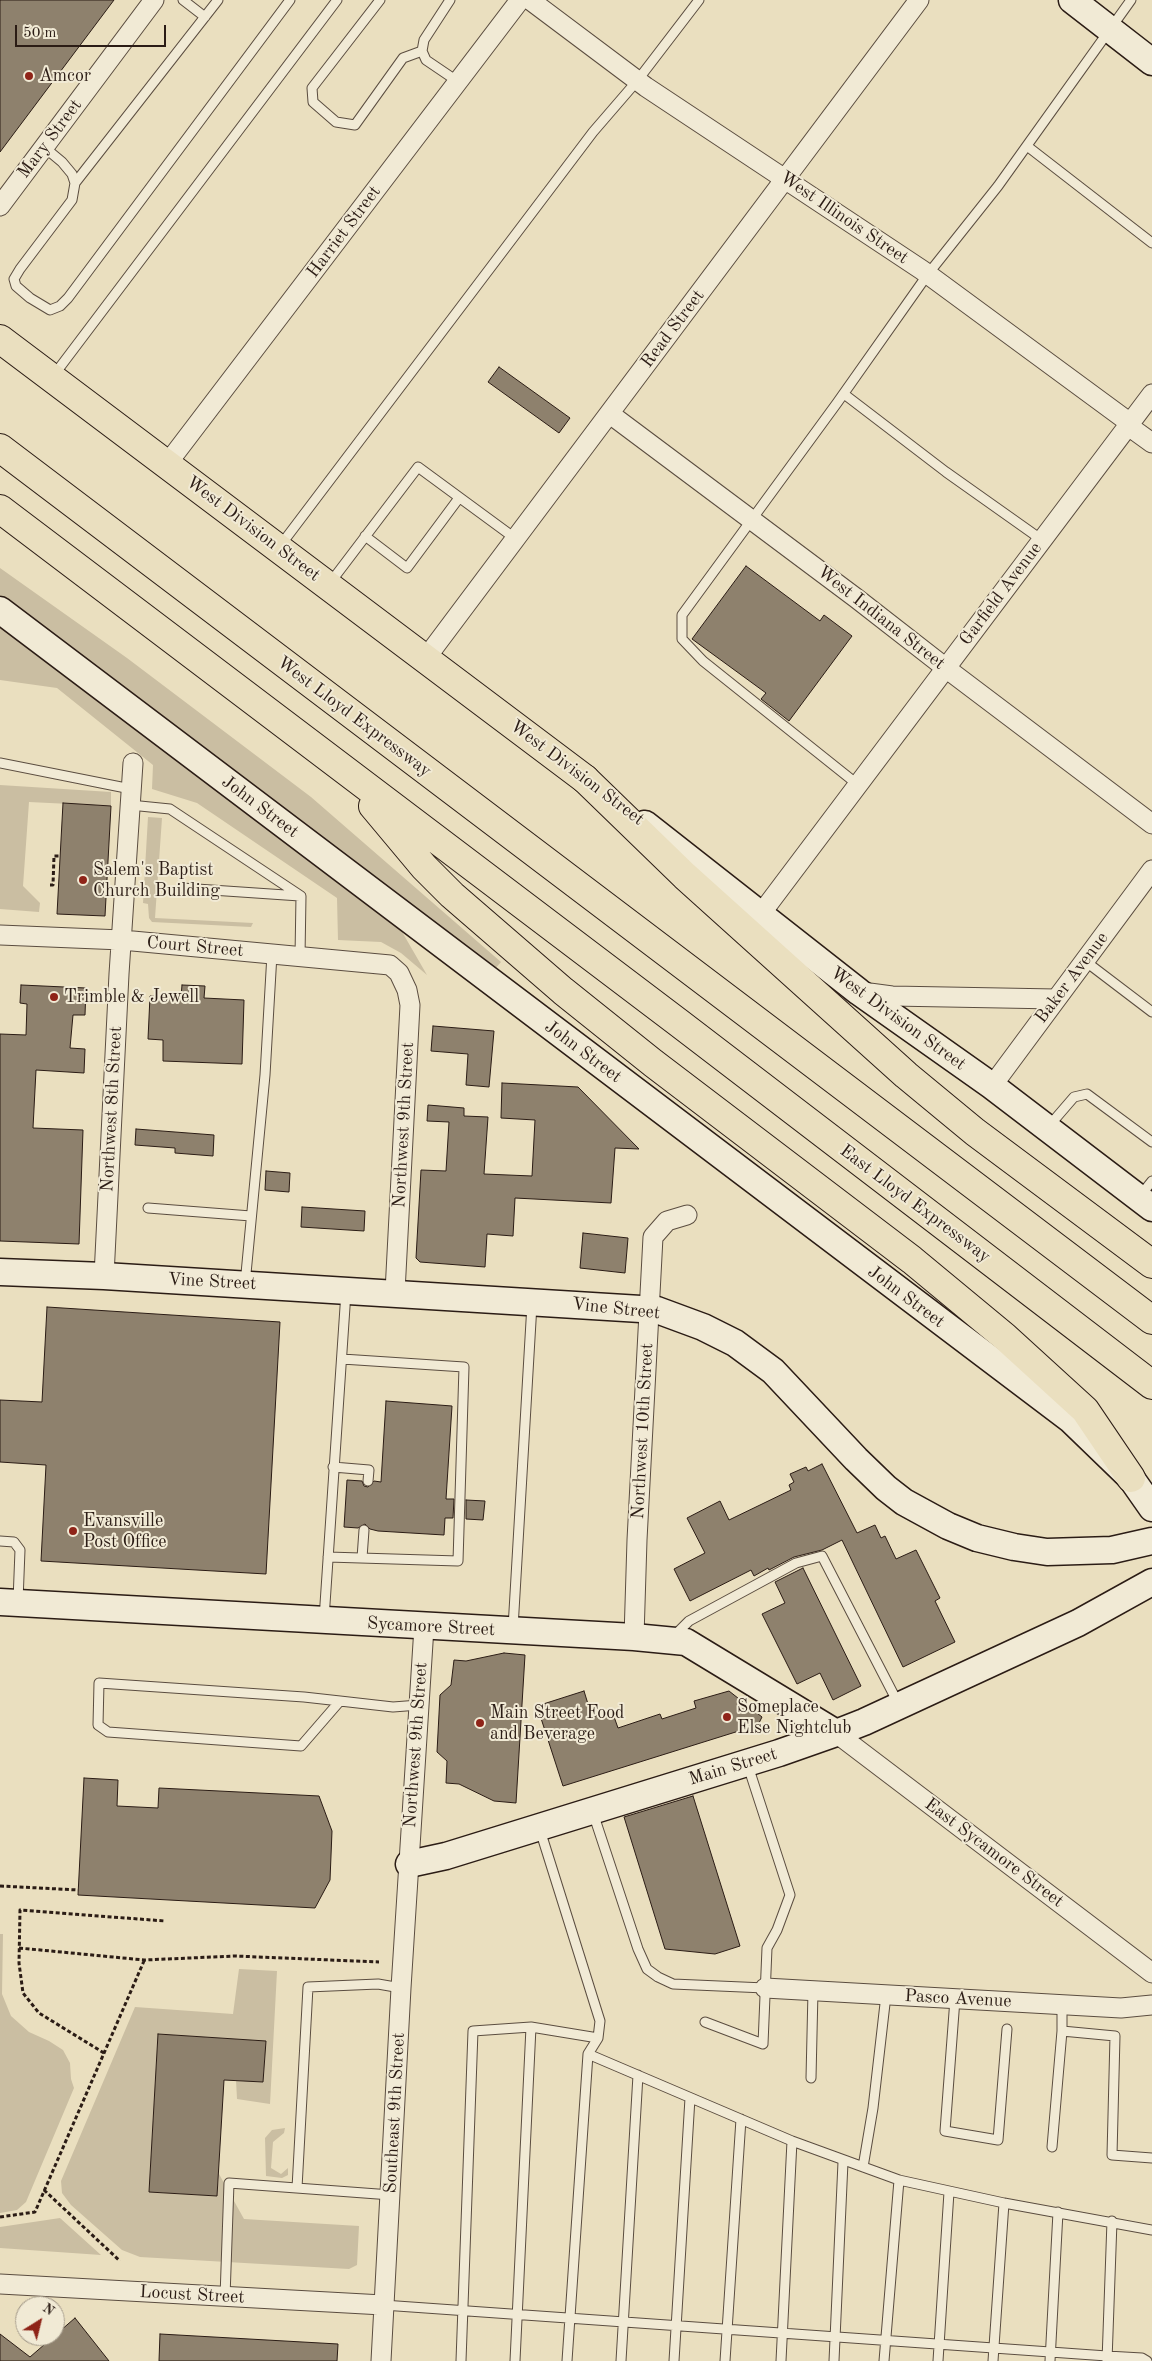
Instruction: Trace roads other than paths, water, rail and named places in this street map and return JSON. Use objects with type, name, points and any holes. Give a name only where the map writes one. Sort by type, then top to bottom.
[{"type":"main road","points":[[1072,0],[1152,62]]},
{"type":"main road","name":"West Division Street","points":[[0,339],[683,853],[859,992],[1048,1128],[1148,1196]]},
{"type":"main road","name":"West Lloyd Expressway","points":[[0,448],[1152,1320]]},
{"type":"main road","points":[[0,509],[343,770],[424,867],[452,895],[570,997],[653,1063],[912,1260],[1005,1337],[1085,1410],[1131,1478]]},
{"type":"main road","points":[[0,523],[51,548]]},
{"type":"main road","name":"John Street","points":[[0,610],[1071,1420],[1131,1478],[1152,1508]]},
{"type":"main road","name":"East Lloyd Expressway","points":[[343,770],[679,1023],[1152,1386]]},
{"type":"main road","points":[[585,779],[685,876],[906,1075],[975,1132],[1152,1264]]},
{"type":"main road","name":"Vine Street","points":[[0,1272],[395,1292],[649,1309],[703,1326],[735,1343],[773,1371],[886,1488],[904,1502],[948,1526],[977,1538],[1014,1547],[1047,1552],[1112,1550],[1152,1541]]},
{"type":"main road","name":"Main Street","points":[[409,1864],[446,1856],[539,1828],[748,1763],[836,1733],[1078,1623],[1152,1582]]},
{"type":"main road","name":"Sycamore Street","points":[[9,1603],[634,1637],[686,1642],[836,1733]]},
{"type":"street","name":"Mary Street","points":[[0,206],[154,0]]},
{"type":"street","name":"Harriet Street","points":[[167,464],[520,0]]},
{"type":"street","name":"West Illinois Street","points":[[530,0],[638,81],[928,274],[1130,424],[1134,430],[1152,443]]},
{"type":"street","name":"Read Street","points":[[426,658],[787,179],[919,0]]},
{"type":"street","name":"Garfield Avenue","points":[[760,915],[1152,394]]},
{"type":"street","name":"West Indiana Street","points":[[610,414],[1152,824]]},
{"type":"street","name":"Northwest 8th Street","points":[[104,1276],[133,763]]},
{"type":"street","name":"Baker Avenue","points":[[992,1086],[1152,870]]},
{"type":"street","name":"Court Street","points":[[0,935],[122,940],[390,964]]},
{"type":"street","name":"Northwest 9th Street","points":[[390,964],[399,973],[407,990],[410,1005],[395,1292]]},
{"type":"street","points":[[859,992],[892,996],[1056,999]]},
{"type":"street","name":"Northwest 10th Street","points":[[634,1637],[636,1540],[653,1237],[667,1221],[687,1215]]},
{"type":"street","name":"Northwest 9th Street","points":[[409,1864],[424,1626]]},
{"type":"street","name":"East Sycamore Street","points":[[836,1733],[1152,1973]]},
{"type":"street","name":"Southeast 9th Street","points":[[382,2361],[383,2305],[391,2195],[409,1864]]},
{"type":"street","name":"Pasco Avenue","points":[[765,1988],[1122,2008],[1152,2005]]},
{"type":"street","name":"Locust Street","points":[[0,2284],[383,2305]]},
{"type":"lane","points":[[183,0],[205,17]]},
{"type":"lane","points":[[218,0],[75,183],[72,200],[14,279],[16,286],[30,298],[50,310],[60,306],[68,298],[290,0]]},
{"type":"lane","points":[[52,377],[337,0]]},
{"type":"lane","points":[[380,0],[312,88],[313,102],[336,122],[355,125],[403,58],[422,51]]},
{"type":"lane","points":[[450,0],[424,40],[422,51],[426,60],[458,81]]},
{"type":"lane","points":[[278,548],[588,140],[638,81],[699,0]]},
{"type":"lane","points":[[857,784],[703,661],[682,639],[682,615],[844,394],[928,274],[1027,146],[1131,0]]},
{"type":"lane","points":[[1027,146],[1152,242]]},
{"type":"lane","points":[[44,147],[62,162],[72,174],[75,183]]},
{"type":"lane","points":[[844,394],[946,472],[1042,540]]},
{"type":"lane","points":[[328,585],[418,467],[516,539]]},
{"type":"lane","points":[[365,536],[407,568],[459,498]]},
{"type":"lane","points":[[0,763],[170,809],[300,896]]},
{"type":"lane","points":[[182,888],[300,896]]},
{"type":"lane","points":[[300,896],[300,956]]},
{"type":"lane","points":[[244,1284],[265,1075],[272,954]]},
{"type":"lane","points":[[1085,961],[1152,1012]]},
{"type":"lane","points":[[1048,1128],[1074,1097],[1087,1094],[1152,1142]]},
{"type":"lane","points":[[148,1208],[251,1216]]},
{"type":"lane","points":[[324,1621],[346,1290]]},
{"type":"lane","points":[[512,1631],[532,1301]]},
{"type":"lane","points":[[328,1558],[458,1561],[464,1367],[342,1359]]},
{"type":"lane","points":[[333,1467],[369,1470],[368,1481]]},
{"type":"lane","points":[[362,1558],[364,1530]]},
{"type":"lane","points":[[0,1540],[14,1542],[20,1550],[9,1603]]},
{"type":"lane","points":[[670,1641],[689,1621],[796,1562],[822,1556],[899,1706]]},
{"type":"lane","points":[[340,1701],[301,1746],[108,1732],[98,1725],[99,1683],[340,1701],[394,1706],[419,1705]]},
{"type":"lane","points":[[705,2022],[763,2044],[767,1948],[777,1930],[790,1895],[748,1763]]},
{"type":"lane","points":[[593,1811],[647,1969],[658,1978],[673,1984],[765,1988]]},
{"type":"lane","points":[[539,1828],[600,2020],[598,2038],[588,2054],[567,2361]]},
{"type":"lane","points":[[297,2188],[308,1987],[378,1984],[401,1988]]},
{"type":"lane","points":[[811,2078],[813,1991]]},
{"type":"lane","points":[[863,2167],[873,2108],[886,1995]]},
{"type":"lane","points":[[955,1999],[945,2131],[998,2140],[1007,2029]]},
{"type":"lane","points":[[1052,2147],[1062,2031],[1062,2005]]},
{"type":"lane","points":[[461,2361],[473,2031],[531,2027],[598,2038]]},
{"type":"lane","points":[[515,2361],[531,2027]]},
{"type":"lane","points":[[1062,2031],[1115,2036],[1112,2155],[1152,2158]]},
{"type":"lane","points":[[588,2054],[843,2162],[899,2180],[1004,2203],[1112,2221],[1152,2230]]},
{"type":"lane","points":[[621,2361],[638,2075]]},
{"type":"lane","points":[[674,2361],[690,2098]]},
{"type":"lane","points":[[725,2361],[741,2119]]},
{"type":"lane","points":[[781,2361],[792,2141]]},
{"type":"lane","points":[[834,2361],[843,2162]]},
{"type":"lane","points":[[884,2361],[899,2180]]},
{"type":"lane","points":[[225,2297],[229,2183],[391,2195]]},
{"type":"lane","points":[[938,2361],[949,2192]]},
{"type":"lane","points":[[993,2361],[1004,2203]]},
{"type":"lane","points":[[1051,2356],[1058,2212]]},
{"type":"lane","points":[[1107,2358],[1112,2221]]},
{"type":"lane","points":[[383,2305],[676,2324],[994,2348],[1051,2356],[1142,2358],[1147,2361]]},
{"type":"place","name":"Amcor","points":[[29,76]]},
{"type":"place","name":"Salem's Baptist Church Building","points":[[83,880]]},
{"type":"place","name":"Trimble & Jewell","points":[[54,997]]},
{"type":"place","name":"Evansville Post Office","points":[[73,1531]]},
{"type":"place","name":"Someplace Else Nightclub","points":[[727,1717]]},
{"type":"place","name":"Main Street Food and Beverage","points":[[480,1723]]}]
